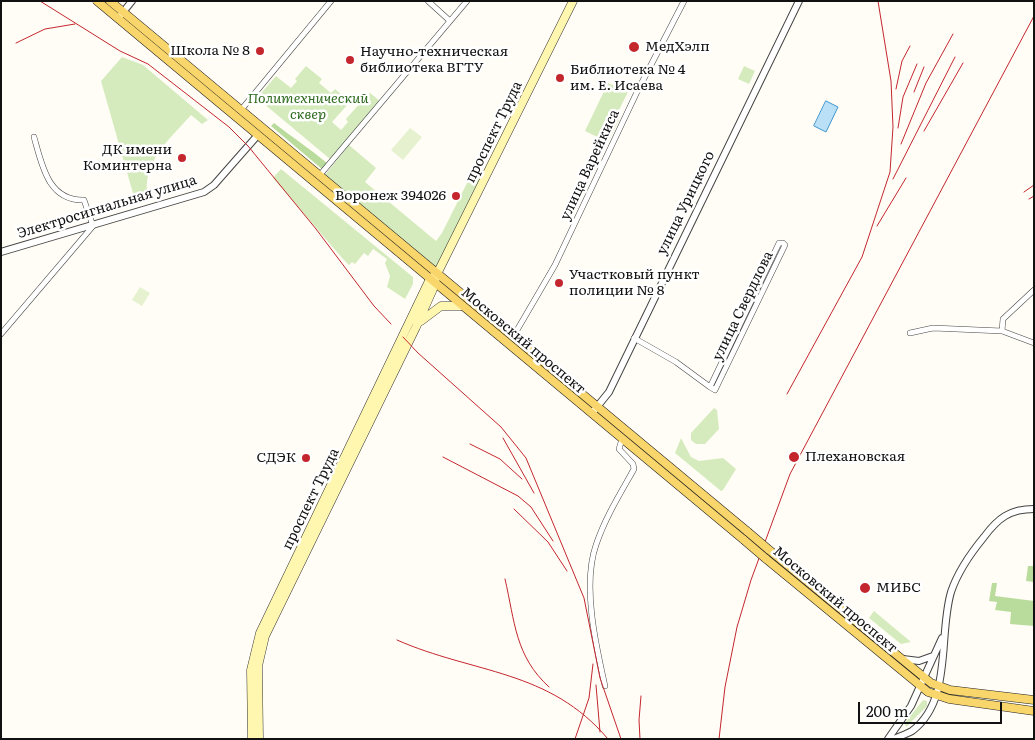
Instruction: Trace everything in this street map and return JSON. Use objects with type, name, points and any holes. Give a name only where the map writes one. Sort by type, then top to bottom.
[{"type":"main road","name":"Московский проспект","points":[[97,1],[120,15],[241,110],[923,677],[950,690],[1034,700]]},
{"type":"main road","name":"Московский проспект","points":[[110,1],[120,15],[257,136],[919,686],[937,696]]},
{"type":"main road","name":"проспект Труда","points":[[259,739],[258,666],[261,647],[289,581],[432,281],[573,1]]},
{"type":"main road","name":"проспект Труда","points":[[252,739],[251,670],[255,645],[416,327],[432,281]]},
{"type":"main road","points":[[416,327],[426,316],[441,306],[462,306]]},
{"type":"main road","points":[[937,696],[1034,711]]},
{"type":"street","points":[[120,15],[132,1]]},
{"type":"street","points":[[241,110],[331,1]]},
{"type":"street","points":[[428,1],[450,21]]},
{"type":"street","points":[[320,176],[467,1]]},
{"type":"street","name":"улица Варейкиса","points":[[513,337],[555,265],[684,1]]},
{"type":"street","name":"улица Урицкого","points":[[592,413],[609,392],[799,1]]},
{"type":"street","name":"Электросигнальная улица","points":[[1,252],[204,192],[214,185],[257,136]]},
{"type":"street","points":[[1,334],[94,226],[84,200],[65,197],[54,190],[47,177],[34,137]]},
{"type":"street","name":"улица Свердлова","points":[[780,243],[783,243],[785,245],[713,389],[780,243]]},
{"type":"street","points":[[1002,331],[1002,319],[1034,290]]},
{"type":"street","points":[[910,333],[932,328],[1002,331],[1034,343]]},
{"type":"street","points":[[634,338],[676,362],[713,389]]},
{"type":"street","points":[[605,686],[590,595],[591,577],[596,545],[616,500],[634,469],[633,464],[620,449],[622,439]]},
{"type":"street","points":[[894,739],[912,731],[931,707],[937,696],[942,663],[943,635],[954,584],[972,551],[992,526],[1004,515],[1013,511],[1034,509]]},
{"type":"street","points":[[888,739],[912,702],[943,635]]},
{"type":"street","points":[[899,658],[919,661],[933,656]]},
{"type":"street","points":[[933,656],[942,663]]},
{"type":"street","points":[[900,721],[902,729],[912,731]]},
{"type":"green space","points":[[122,57],[143,65],[208,120],[202,124],[191,115],[166,143],[158,153],[148,175],[149,200],[136,204],[101,81]]},
{"type":"green space","name":"Политехнический сквер","points":[[306,66],[322,79],[319,83],[331,93],[335,89],[350,102],[332,122],[341,130],[348,122],[346,119],[368,94],[370,93],[380,101],[330,159],[257,98],[276,76],[291,88],[297,81],[295,79]]},
{"type":"green space","points":[[744,66],[755,71],[749,84],[738,79]]},
{"type":"green space","points":[[608,83],[628,92],[615,118],[619,120],[608,142],[585,131]]},
{"type":"green space","points":[[274,123],[327,163],[322,169],[271,126]]},
{"type":"green space","points":[[410,128],[422,137],[403,160],[391,150]]},
{"type":"green space","points":[[349,145],[376,168],[365,182],[436,241],[442,233],[475,167],[486,172],[436,267],[325,175]]},
{"type":"green space","points":[[281,169],[413,277],[413,284],[405,299],[387,287],[390,276],[385,263],[387,259],[373,249],[368,256],[364,253],[355,264],[352,262],[349,265],[343,259],[273,178]]},
{"type":"green space","points":[[140,287],[150,293],[142,306],[132,300]]},
{"type":"green space","points":[[714,408],[717,410],[719,429],[705,444],[696,444],[691,440],[691,433]]},
{"type":"green space","points":[[681,438],[691,457],[699,461],[723,458],[736,469],[723,490],[721,491],[675,453]]},
{"type":"green space","points":[[1028,566],[1034,566],[1034,582],[1026,581]]},
{"type":"green space","points":[[992,583],[997,583],[995,596],[1034,601],[1034,626],[1010,624],[1011,612],[995,610],[997,602],[989,601]]},
{"type":"green space","points":[[874,611],[911,642],[901,644],[869,618]]},
{"type":"green space","points":[[923,700],[927,701],[927,706],[906,727],[905,723]]},
{"type":"water","points":[[826,101],[838,107],[826,132],[814,126]]},
{"type":"railway","points":[[40,1],[120,51],[148,64],[229,127],[248,146],[316,229],[374,306],[391,324]]},
{"type":"railway","points":[[787,394],[862,257],[890,172],[893,127],[891,81],[878,1]]},
{"type":"railway","points":[[719,739],[725,687],[737,627],[751,580],[790,474],[1034,16]]},
{"type":"railway","points":[[16,43],[45,29],[75,24]]},
{"type":"railway","points":[[901,144],[926,83],[953,34]]},
{"type":"railway","points":[[896,89],[902,61],[910,46]]},
{"type":"railway","points":[[893,179],[955,57]]},
{"type":"railway","points":[[924,131],[963,63]]},
{"type":"railway","points":[[898,128],[903,97],[917,64]]},
{"type":"railway","points":[[914,92],[924,67]]},
{"type":"railway","points":[[877,226],[906,178]]},
{"type":"railway","points":[[1024,192],[1034,185]]},
{"type":"railway","points":[[1029,199],[1034,196]]},
{"type":"railway","points":[[403,337],[418,353],[501,427],[526,458],[584,598],[600,678],[621,739]]},
{"type":"railway","points":[[503,438],[534,493]]},
{"type":"railway","points":[[470,444],[500,459],[522,479]]},
{"type":"railway","points":[[443,457],[518,496],[531,507],[553,541]]},
{"type":"railway","points":[[514,509],[548,542],[567,571]]},
{"type":"railway","points":[[505,579],[514,624],[523,651],[529,663],[549,687]]},
{"type":"railway","points":[[397,640],[536,686],[561,699],[585,716],[608,739]]},
{"type":"railway","points":[[575,739],[589,698],[593,664]]},
{"type":"railway","points":[[596,685],[600,732]]},
{"type":"railway","points":[[640,739],[641,696]]},
{"type":"place","name":"МедХэлп","points":[[634,47]]},
{"type":"place","name":"Школа № 8","points":[[260,51]]},
{"type":"place","name":"Научно-техническая библиотека ВГТУ","points":[[350,60]]},
{"type":"place","name":"Библиотека № 4 им. Е. Исаева","points":[[560,78]]},
{"type":"place","name":"ДК имени Коминтерна","points":[[182,158]]},
{"type":"place","name":"Воронеж 394026","points":[[456,196]]},
{"type":"place","name":"Участковый пункт полиции № 8","points":[[559,283]]},
{"type":"place","name":"Плехановская","points":[[794,457]]},
{"type":"place","name":"СДЭК","points":[[306,458]]},
{"type":"place","name":"МИБС","points":[[865,588]]}]
